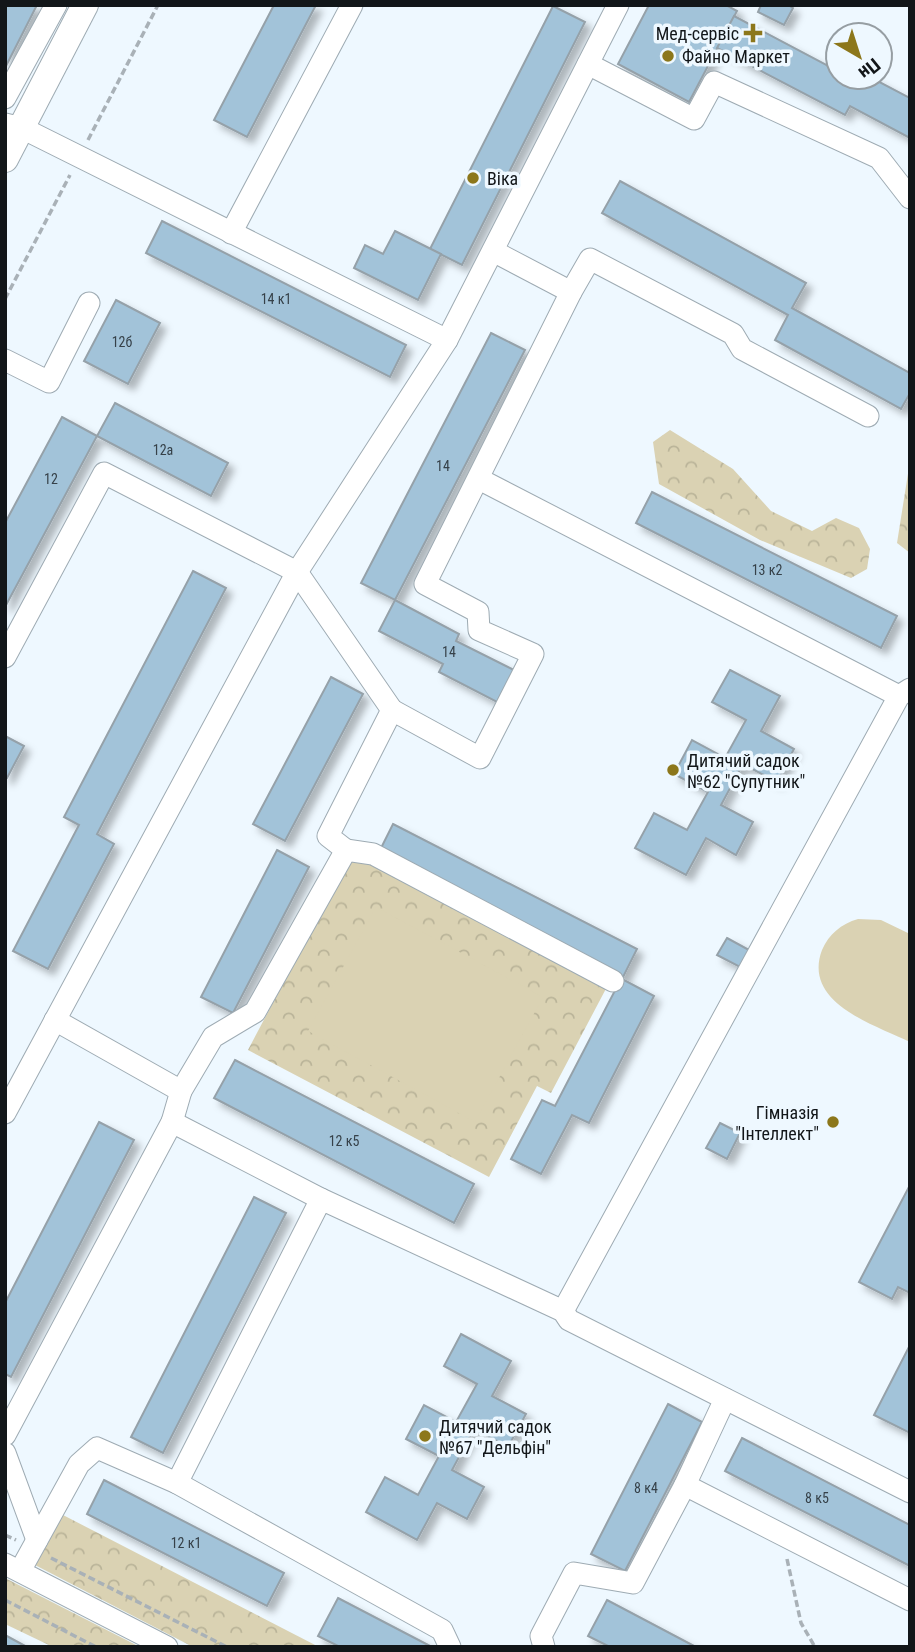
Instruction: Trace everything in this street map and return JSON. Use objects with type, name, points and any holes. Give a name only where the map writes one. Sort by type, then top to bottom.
[{"type":"main road","points":[[5,159],[13,126],[85,5]]},
{"type":"street","points":[[5,99],[56,5]]},
{"type":"street","points":[[231,233],[352,5]]},
{"type":"street","points":[[5,1113],[297,572],[447,340],[618,5]]},
{"type":"street","points":[[588,64],[694,120],[714,82],[879,158],[910,198]]},
{"type":"street","points":[[13,126],[447,340]]},
{"type":"street","points":[[493,251],[571,292]]},
{"type":"street","points":[[5,657],[104,473],[297,572],[392,710],[480,758],[533,654],[479,630],[478,612],[425,584],[590,259],[733,334],[742,349],[868,416]]},
{"type":"street","points":[[5,360],[49,382],[89,303]]},
{"type":"street","points":[[479,479],[904,692],[563,1311]]},
{"type":"street","points":[[392,710],[328,836],[346,850],[373,854],[613,981]]},
{"type":"street","points":[[5,1435],[172,1122],[181,1091],[214,1037],[255,1012],[346,850]]},
{"type":"street","points":[[55,1020],[181,1091]]},
{"type":"street","points":[[172,1122],[321,1199],[563,1311],[569,1320],[910,1492]]},
{"type":"street","points":[[177,1483],[321,1199]]},
{"type":"street","points":[[544,1647],[541,1636],[574,1573],[633,1583],[685,1485],[725,1399]]},
{"type":"street","points":[[167,1647],[12,1567],[34,1544],[79,1464],[97,1448],[177,1483],[442,1630],[450,1647]]},
{"type":"street","points":[[5,1453],[34,1544]]},
{"type":"street","points":[[685,1485],[910,1600]]},
{"type":"path","points":[[781,1534],[801,1623],[815,1647]]},
{"type":"path","points":[[5,1535],[34,1544],[227,1647]]},
{"type":"path","points":[[5,1600],[96,1647]]},
{"type":"green space","points":[[670,430],[733,469],[771,511],[812,531],[836,518],[859,528],[870,549],[867,569],[851,578],[760,540],[659,484],[653,442]]},
{"type":"green space","points":[[910,461],[910,553],[897,543]]},
{"type":"green space","points":[[354,849],[609,983],[551,1093],[537,1086],[489,1177],[248,1050]]},
{"type":"green space","points":[[376,907],[543,997],[475,1122],[308,1031]]},
{"type":"green space","points":[[858,919],[881,920],[910,934],[910,1042],[845,1010],[822,984],[819,968],[825,944],[836,930]]},
{"type":"green space","points":[[63,1515],[319,1647],[193,1647],[35,1565]]},
{"type":"green space","points":[[5,1578],[140,1647],[53,1647],[5,1624]]},
{"type":"building","points":[[5,5],[37,5],[5,68]]},
{"type":"building","points":[[274,5],[316,5],[247,137],[214,120]]},
{"type":"building","name":"Файно Маркет","points":[[649,5],[726,5],[737,11],[689,102],[618,64]]},
{"type":"building","points":[[761,5],[788,5],[793,8],[784,25],[758,12]]},
{"type":"building","points":[[553,6],[585,22],[462,265],[430,249]]},
{"type":"building","points":[[734,16],[824,64],[824,91],[894,90],[910,98],[910,138],[850,106],[845,115],[717,48]]},
{"type":"building","points":[[620,181],[806,283],[792,308],[910,373],[910,393],[901,409],[775,340],[788,315],[602,213]]},
{"type":"building","points":[[162,221],[406,345],[390,377],[146,253]]},
{"type":"building","points":[[395,231],[441,254],[418,300],[354,268],[365,245],[383,254]]},
{"type":"building","points":[[116,300],[160,323],[128,384],[84,361]]},
{"type":"building","points":[[491,333],[525,350],[395,600],[361,583]]},
{"type":"building","points":[[115,403],[228,463],[211,496],[97,436]]},
{"type":"building","points":[[62,417],[97,436],[5,607],[5,523]]},
{"type":"building","points":[[652,492],[897,616],[881,648],[636,523]]},
{"type":"building","points":[[193,571],[226,588],[97,834],[114,844],[48,969],[13,951],[79,825],[64,817]]},
{"type":"building","points":[[395,600],[459,634],[456,641],[514,670],[497,702],[439,672],[443,664],[379,631]]},
{"type":"building","points":[[730,670],[780,696],[761,731],[794,749],[777,782],[743,764],[721,805],[753,822],[736,855],[706,838],[686,875],[635,848],[654,813],[687,830],[708,792],[674,774],[692,740],[725,758],[746,720],[712,702]]},
{"type":"building","points":[[331,677],[363,694],[285,841],[253,824]]},
{"type":"building","points":[[5,736],[24,746],[7,778],[5,778]]},
{"type":"building","points":[[393,824],[637,949],[622,979],[654,996],[589,1123],[572,1115],[541,1174],[511,1159],[542,1100],[555,1106],[621,979],[378,854]]},
{"type":"building","points":[[277,850],[309,867],[233,1013],[201,997]]},
{"type":"building","points":[[727,938],[749,950],[740,967],[717,955]]},
{"type":"building","points":[[235,1060],[474,1184],[454,1223],[214,1098]]},
{"type":"building","points":[[99,1122],[134,1140],[11,1377],[5,1374],[5,1303]]},
{"type":"building","points":[[720,1123],[740,1133],[727,1159],[706,1148]]},
{"type":"building","points":[[910,1185],[910,1293],[898,1287],[892,1299],[859,1282]]},
{"type":"building","points":[[254,1197],[286,1213],[163,1453],[131,1437]]},
{"type":"building","points":[[461,1334],[511,1361],[492,1396],[526,1414],[508,1447],[474,1429],[452,1470],[484,1487],[467,1519],[437,1503],[417,1540],[366,1512],[385,1477],[418,1495],[439,1456],[406,1439],[424,1405],[456,1422],[477,1384],[444,1366]]},
{"type":"building","points":[[910,1345],[910,1433],[874,1415]]},
{"type":"building","points":[[668,1404],[702,1422],[625,1571],[591,1554]]},
{"type":"building","points":[[742,1438],[910,1525],[910,1566],[725,1471]]},
{"type":"building","points":[[104,1480],[284,1573],[267,1606],[87,1514]]},
{"type":"building","points":[[338,1598],[432,1647],[340,1647],[318,1636]]},
{"type":"building","points":[[607,1600],[696,1647],[610,1647],[588,1636]]},
{"type":"building","points":[[5,1635],[27,1647],[5,1647]]},
{"type":"place","name":"Мед-сервіс","points":[[753,33]]},
{"type":"place","name":"Файно Маркет","points":[[668,56]]},
{"type":"place","name":"Віка","points":[[473,178]]},
{"type":"place","name":"Дитячий садок №62 \"Супутник\"","points":[[673,770]]},
{"type":"place","name":"Гімназія \"Інтеллект\"","points":[[833,1122]]},
{"type":"place","name":"Дитячий садок №67 \"Дельфін\"","points":[[425,1436]]}]
